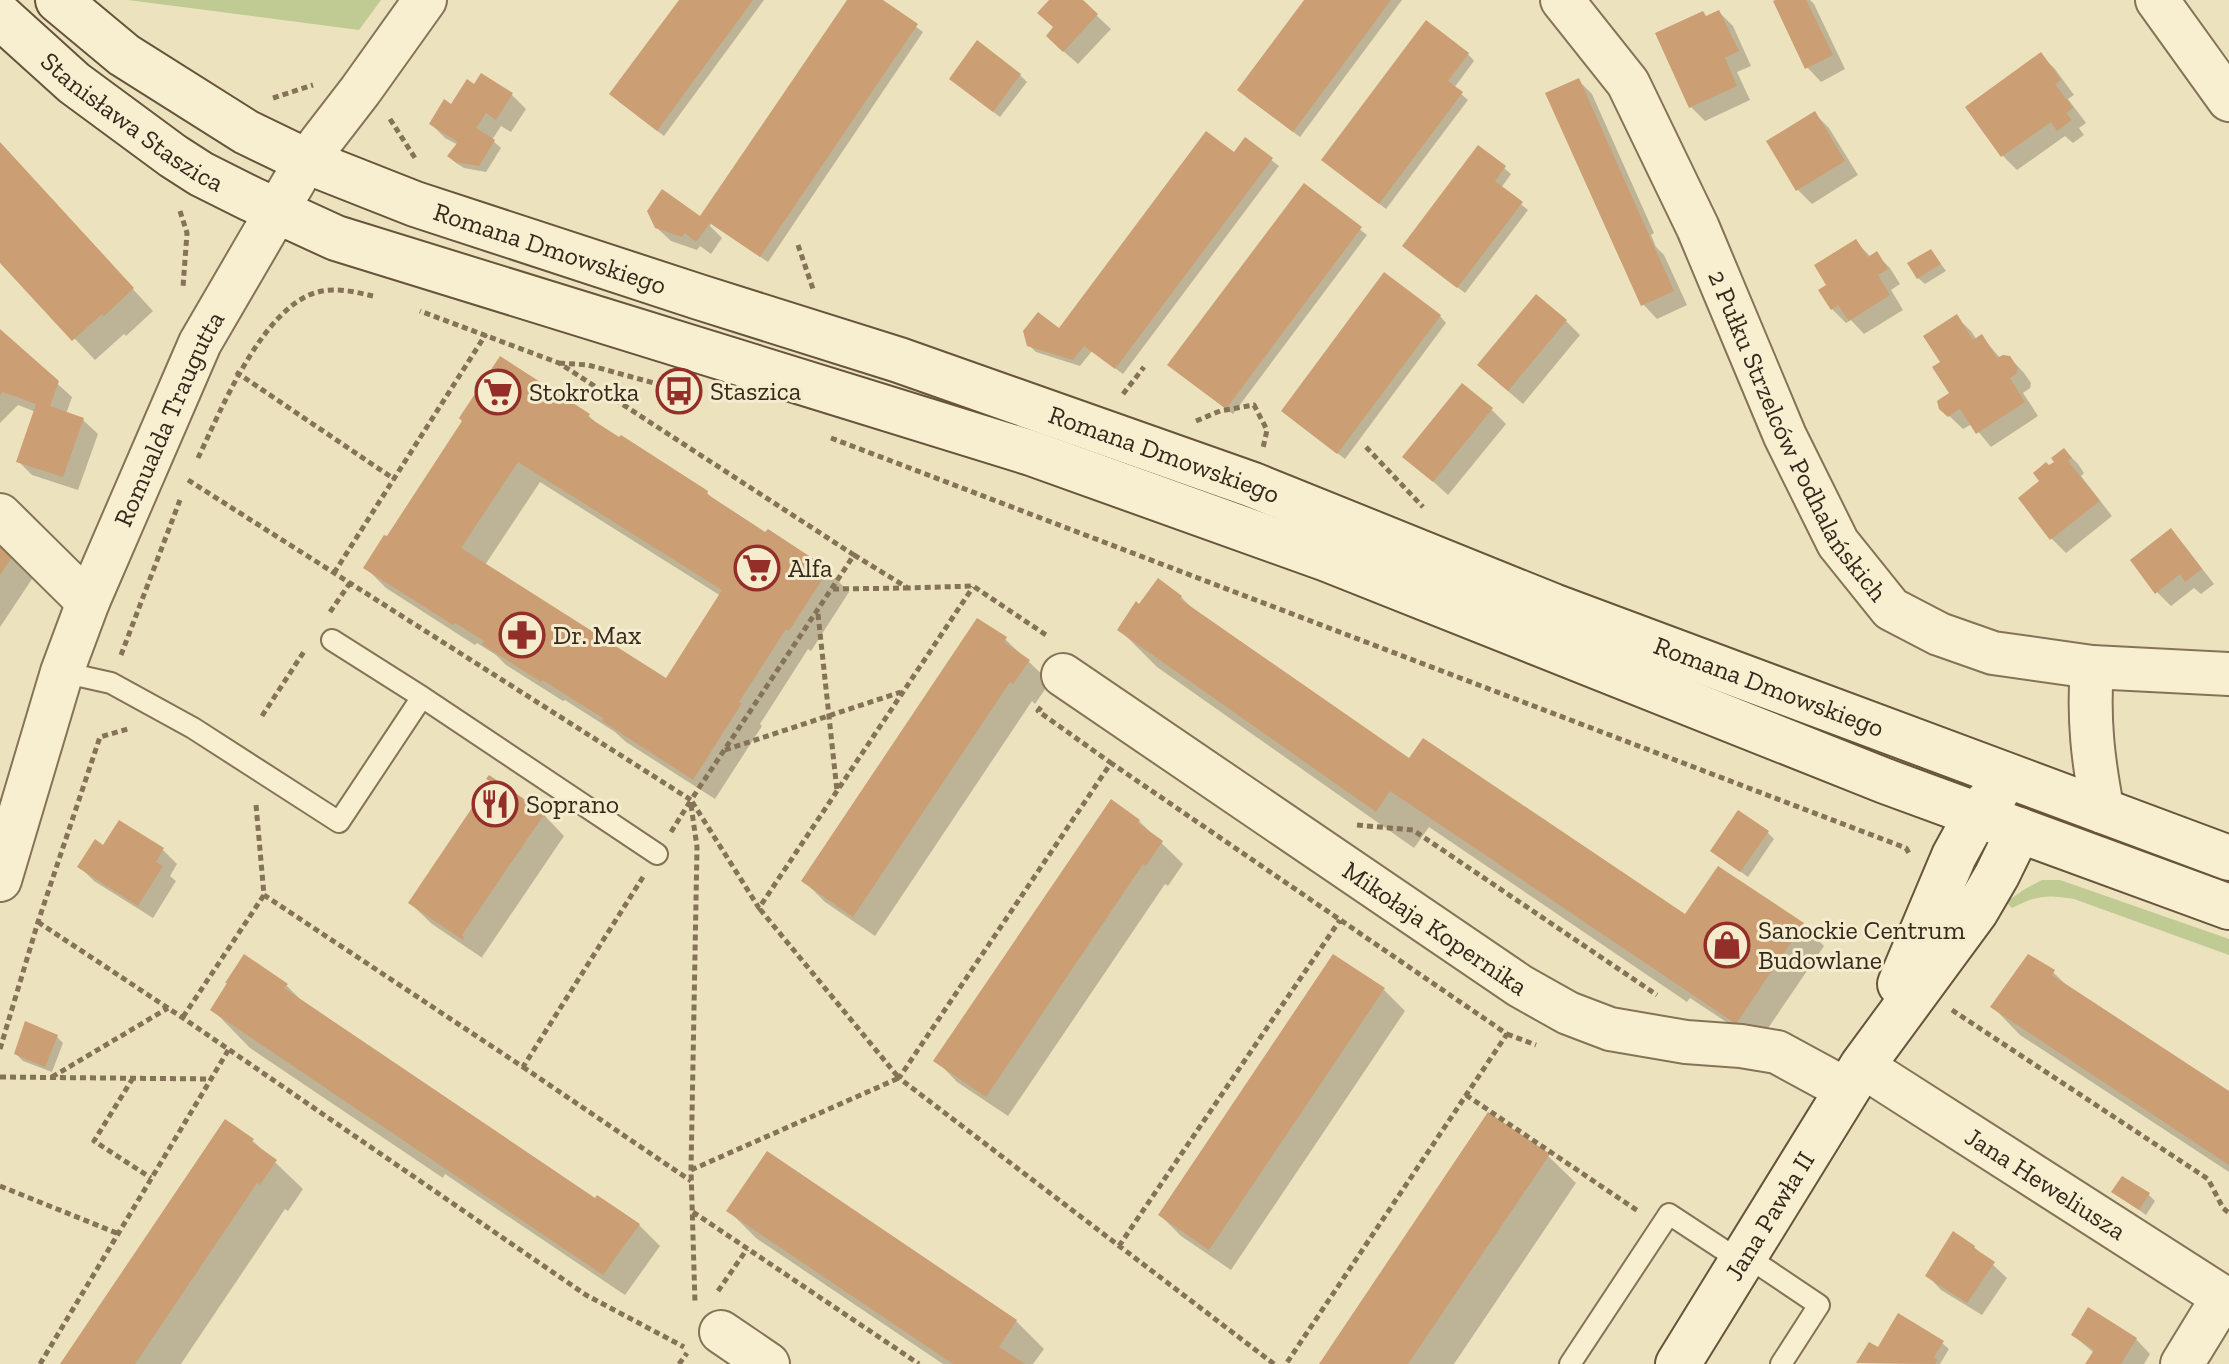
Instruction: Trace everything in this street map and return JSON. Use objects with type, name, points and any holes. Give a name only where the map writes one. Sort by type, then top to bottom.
[{"type":"main road","name":"Stanisława Staszica","points":[[58,0],[124,55],[246,132],[306,161]]},
{"type":"main road","name":"Stanisława Staszica","points":[[0,16],[74,83],[173,156],[275,212]]},
{"type":"main road","name":"Romana Dmowskiego","points":[[306,161],[429,209],[899,360],[1253,485],[1553,606],[2229,858]]},
{"type":"main road","name":"Romana Dmowskiego","points":[[275,212],[336,238],[1046,458],[1327,559],[1871,775],[2229,907]]},
{"type":"main road","points":[[1977,814],[2011,777]]},
{"type":"main road","points":[[2011,777],[2019,830]]},
{"type":"main road","name":"Jana Pawła II","points":[[1855,1078],[1912,957],[1954,856],[1977,814]]},
{"type":"main road","name":"Jana Pawła II","points":[[1678,1364],[1855,1078],[1976,911],[2019,830]]},
{"type":"street","name":"Romualda Traugutta","points":[[0,880],[62,672],[88,602],[200,343],[306,161],[425,0]]},
{"type":"street","name":"2 Pułku Strzelców Podhalańskich","points":[[1562,0],[1628,83],[1698,228],[1785,436],[1838,543],[1891,609],[1939,634],[1993,653],[2092,667],[2229,674]]},
{"type":"street","points":[[2157,0],[2229,100]]},
{"type":"street","points":[[0,515],[88,602]]},
{"type":"street","name":"Mikołaja Kopernika","points":[[1057,656],[1520,986],[1568,1013],[1610,1029],[1686,1042],[1777,1052],[1855,1078]]},
{"type":"street","points":[[2092,667],[2089,704],[2095,769],[2103,812]]},
{"type":"street","name":"Jana Heweliusza","points":[[1855,1078],[2226,1299]]},
{"type":"street","points":[[2182,1364],[2226,1299]]},
{"type":"street","points":[[702,1324],[768,1364]]},
{"type":"lane","points":[[332,640],[657,854]]},
{"type":"lane","points":[[62,672],[111,683],[193,728],[339,822],[422,697]]},
{"type":"lane","points":[[1570,1364],[1669,1214],[1819,1305],[1781,1364]]},
{"type":"path","points":[[261,102],[315,85]]},
{"type":"path","points":[[386,112],[417,161]]},
{"type":"path","points":[[183,292],[187,233],[179,210],[185,201]]},
{"type":"path","points":[[798,245],[815,294]]},
{"type":"path","points":[[386,300],[344,289],[317,292],[289,306],[238,374],[188,480],[691,800],[759,908],[899,1078],[1274,1364]]},
{"type":"path","points":[[414,309],[559,363],[908,588]]},
{"type":"path","points":[[334,573],[486,334]]},
{"type":"path","points":[[559,363],[588,365],[664,386]]},
{"type":"path","points":[[1122,395],[1144,367]]},
{"type":"path","points":[[238,374],[394,479]]},
{"type":"path","points":[[1195,421],[1220,411],[1254,405],[1267,430],[1263,449]]},
{"type":"path","points":[[823,435],[1906,848],[1912,859]]},
{"type":"path","points":[[1366,447],[1429,514]]},
{"type":"path","points":[[111,683],[182,494]]},
{"type":"path","points":[[523,1067],[691,800],[854,555]]},
{"type":"path","points":[[833,589],[973,586],[1057,656]]},
{"type":"path","points":[[759,908],[973,586]]},
{"type":"path","points":[[818,611],[837,792]]},
{"type":"path","points":[[724,751],[903,691]]},
{"type":"path","points":[[0,1049],[38,922],[100,737],[125,728],[135,730]]},
{"type":"path","points":[[691,1170],[899,1078],[1111,763],[1507,1034],[1286,1364]]},
{"type":"path","points":[[183,1018],[264,895],[256,805],[243,796]]},
{"type":"path","points":[[691,800],[697,847],[691,1170],[702,1324]]},
{"type":"path","points":[[1351,824],[1413,830],[1668,1002]]},
{"type":"path","points":[[264,895],[692,1182]]},
{"type":"path","points":[[1119,1246],[1340,920]]},
{"type":"path","points":[[38,922],[229,1049],[586,1295],[702,1324]]},
{"type":"path","points":[[52,1078],[168,1008]]},
{"type":"path","points":[[1952,1009],[2208,1179],[2223,1208],[2229,1213]]},
{"type":"path","points":[[40,1364],[229,1049]]},
{"type":"path","points":[[0,1077],[211,1079]]},
{"type":"path","points":[[133,1078],[94,1141],[151,1178]]},
{"type":"path","points":[[1466,1095],[1661,1226]]},
{"type":"path","points":[[0,1186],[119,1234]]},
{"type":"path","points":[[692,1212],[919,1364]]},
{"type":"path","points":[[679,1364],[747,1249]]},
{"type":"green space","points":[[128,0],[381,0],[359,30]]},
{"type":"green space","points":[[2042,880],[2060,880],[2229,939],[2229,955],[2074,899],[2042,897],[2012,908],[2006,902]]},
{"type":"building","points":[[679,0],[753,0],[657,131],[609,94]]},
{"type":"building","points":[[847,0],[883,0],[918,24],[760,257],[710,223],[696,242],[685,233],[682,237],[655,228],[647,211],[662,189],[700,216]]},
{"type":"building","points":[[1049,0],[1083,0],[1098,14],[1063,52],[1046,36],[1053,27],[1037,13]]},
{"type":"building","points":[[1304,0],[1391,0],[1293,132],[1237,90]]},
{"type":"building","points":[[1775,0],[1806,0],[1833,55],[1805,69]]},
{"type":"building","points":[[1719,10],[1739,51],[1725,58],[1737,86],[1689,108],[1655,33],[1703,11],[1706,16]]},
{"type":"building","points":[[1426,20],[1469,53],[1448,81],[1463,92],[1379,204],[1321,160]]},
{"type":"building","points":[[977,40],[1021,74],[993,112],[949,79]]},
{"type":"building","points":[[2041,52],[2061,80],[2055,84],[2073,108],[2066,113],[2072,120],[2057,131],[2051,122],[2001,157],[1965,107]]},
{"type":"building","points":[[481,73],[513,93],[496,120],[486,113],[476,128],[495,140],[479,166],[455,162],[447,156],[458,142],[429,124],[444,99],[451,104],[467,79],[474,84]]},
{"type":"building","points":[[1579,78],[1674,291],[1641,306],[1545,93]]},
{"type":"building","points":[[1815,111],[1845,161],[1796,191],[1766,141]]},
{"type":"building","points":[[1206,131],[1234,152],[1245,137],[1273,158],[1115,369],[1084,346],[1073,360],[1027,346],[1023,331],[1038,312],[1059,328]]},
{"type":"building","points":[[0,142],[134,288],[72,341],[0,263]]},
{"type":"building","points":[[1478,145],[1506,166],[1495,181],[1523,202],[1457,288],[1402,246]]},
{"type":"building","points":[[1304,183],[1362,227],[1226,409],[1167,365]]},
{"type":"building","points":[[1856,239],[1868,257],[1877,251],[1888,269],[1878,275],[1890,295],[1849,321],[1838,305],[1831,310],[1818,290],[1826,285],[1814,265]]},
{"type":"building","points":[[1931,249],[1941,264],[1917,279],[1907,263]]},
{"type":"building","points":[[1384,272],[1441,315],[1337,454],[1281,411]]},
{"type":"building","points":[[1536,294],[1567,320],[1508,391],[1477,365]]},
{"type":"building","points":[[1957,314],[1973,340],[1982,334],[1997,358],[2010,356],[2018,368],[2010,378],[2025,402],[1976,434],[1960,409],[1948,417],[1939,409],[1937,401],[1949,393],[1932,367],[1940,362],[1923,336]]},
{"type":"building","points":[[0,329],[59,381],[50,406],[84,418],[63,477],[16,462],[36,404],[3,392],[0,395]]},
{"type":"building","name":"Alfa","points":[[500,356],[590,414],[588,417],[708,491],[707,494],[765,532],[768,529],[829,569],[789,631],[786,629],[693,780],[602,721],[603,718],[482,644],[484,641],[363,568],[462,421],[459,418]],"holes":[[[518,462],[722,590],[666,678],[461,548]]]},
{"type":"building","points":[[1462,383],[1493,408],[1433,482],[1402,457]]},
{"type":"building","points":[[2064,448],[2072,458],[2068,461],[2100,501],[2050,540],[2018,498],[2039,481],[2033,473],[2046,462],[2049,465],[2054,462],[2051,458]]},
{"type":"building","points":[[2171,528],[2202,569],[2185,582],[2180,574],[2155,594],[2130,560]]},
{"type":"building","points":[[0,544],[14,554],[0,575]]},
{"type":"building","points":[[1158,578],[1182,596],[1180,599],[1409,758],[1423,738],[1685,914],[1718,866],[1804,923],[1736,1024],[1390,791],[1376,812],[1117,630],[1136,601],[1139,604]]},
{"type":"building","points":[[977,618],[1007,637],[1004,642],[1030,660],[1013,684],[1010,682],[853,917],[801,881]]},
{"type":"building","points":[[489,775],[546,814],[462,935],[463,940],[408,903],[490,781],[486,779]]},
{"type":"building","points":[[1111,799],[1163,841],[1146,866],[1143,864],[986,1097],[933,1061]]},
{"type":"building","points":[[1738,810],[1769,831],[1740,872],[1710,851]]},
{"type":"building","points":[[119,820],[164,848],[156,862],[163,866],[138,906],[77,867],[95,839],[103,845]]},
{"type":"building","points":[[244,954],[288,984],[284,988],[595,1198],[597,1195],[640,1224],[603,1275],[210,1010]]},
{"type":"building","points":[[1333,954],[1385,988],[1209,1250],[1158,1215]]},
{"type":"building","points":[[2028,954],[2055,970],[2052,975],[2229,1091],[2229,1165],[1990,1007]]},
{"type":"building","points":[[25,1021],[58,1035],[45,1067],[14,1054]]},
{"type":"building","points":[[1488,1112],[1550,1154],[1408,1364],[1319,1364]]},
{"type":"building","points":[[225,1119],[277,1160],[260,1185],[257,1183],[135,1364],[60,1364]]},
{"type":"building","points":[[767,1151],[1017,1320],[999,1347],[1025,1364],[953,1364],[726,1211]]},
{"type":"building","points":[[2122,1176],[2150,1193],[2139,1210],[2111,1192]]},
{"type":"building","points":[[1953,1231],[1995,1262],[1967,1303],[1925,1276]]},
{"type":"building","points":[[2088,1307],[2137,1338],[2121,1364],[2085,1364],[2094,1350],[2071,1335]]},
{"type":"building","points":[[1898,1313],[1944,1341],[1934,1357],[1938,1360],[1935,1364],[1856,1363],[1869,1342],[1878,1347]]},
{"type":"place","name":"Staszica","points":[[679,391]]},
{"type":"place","name":"Stokrotka","points":[[498,392]]},
{"type":"place","name":"Alfa","points":[[757,568]]},
{"type":"place","name":"Dr. Max","points":[[522,635]]},
{"type":"place","name":"Soprano","points":[[495,804]]},
{"type":"place","name":"Sanockie Centrum Budowlane","points":[[1727,945]]}]
